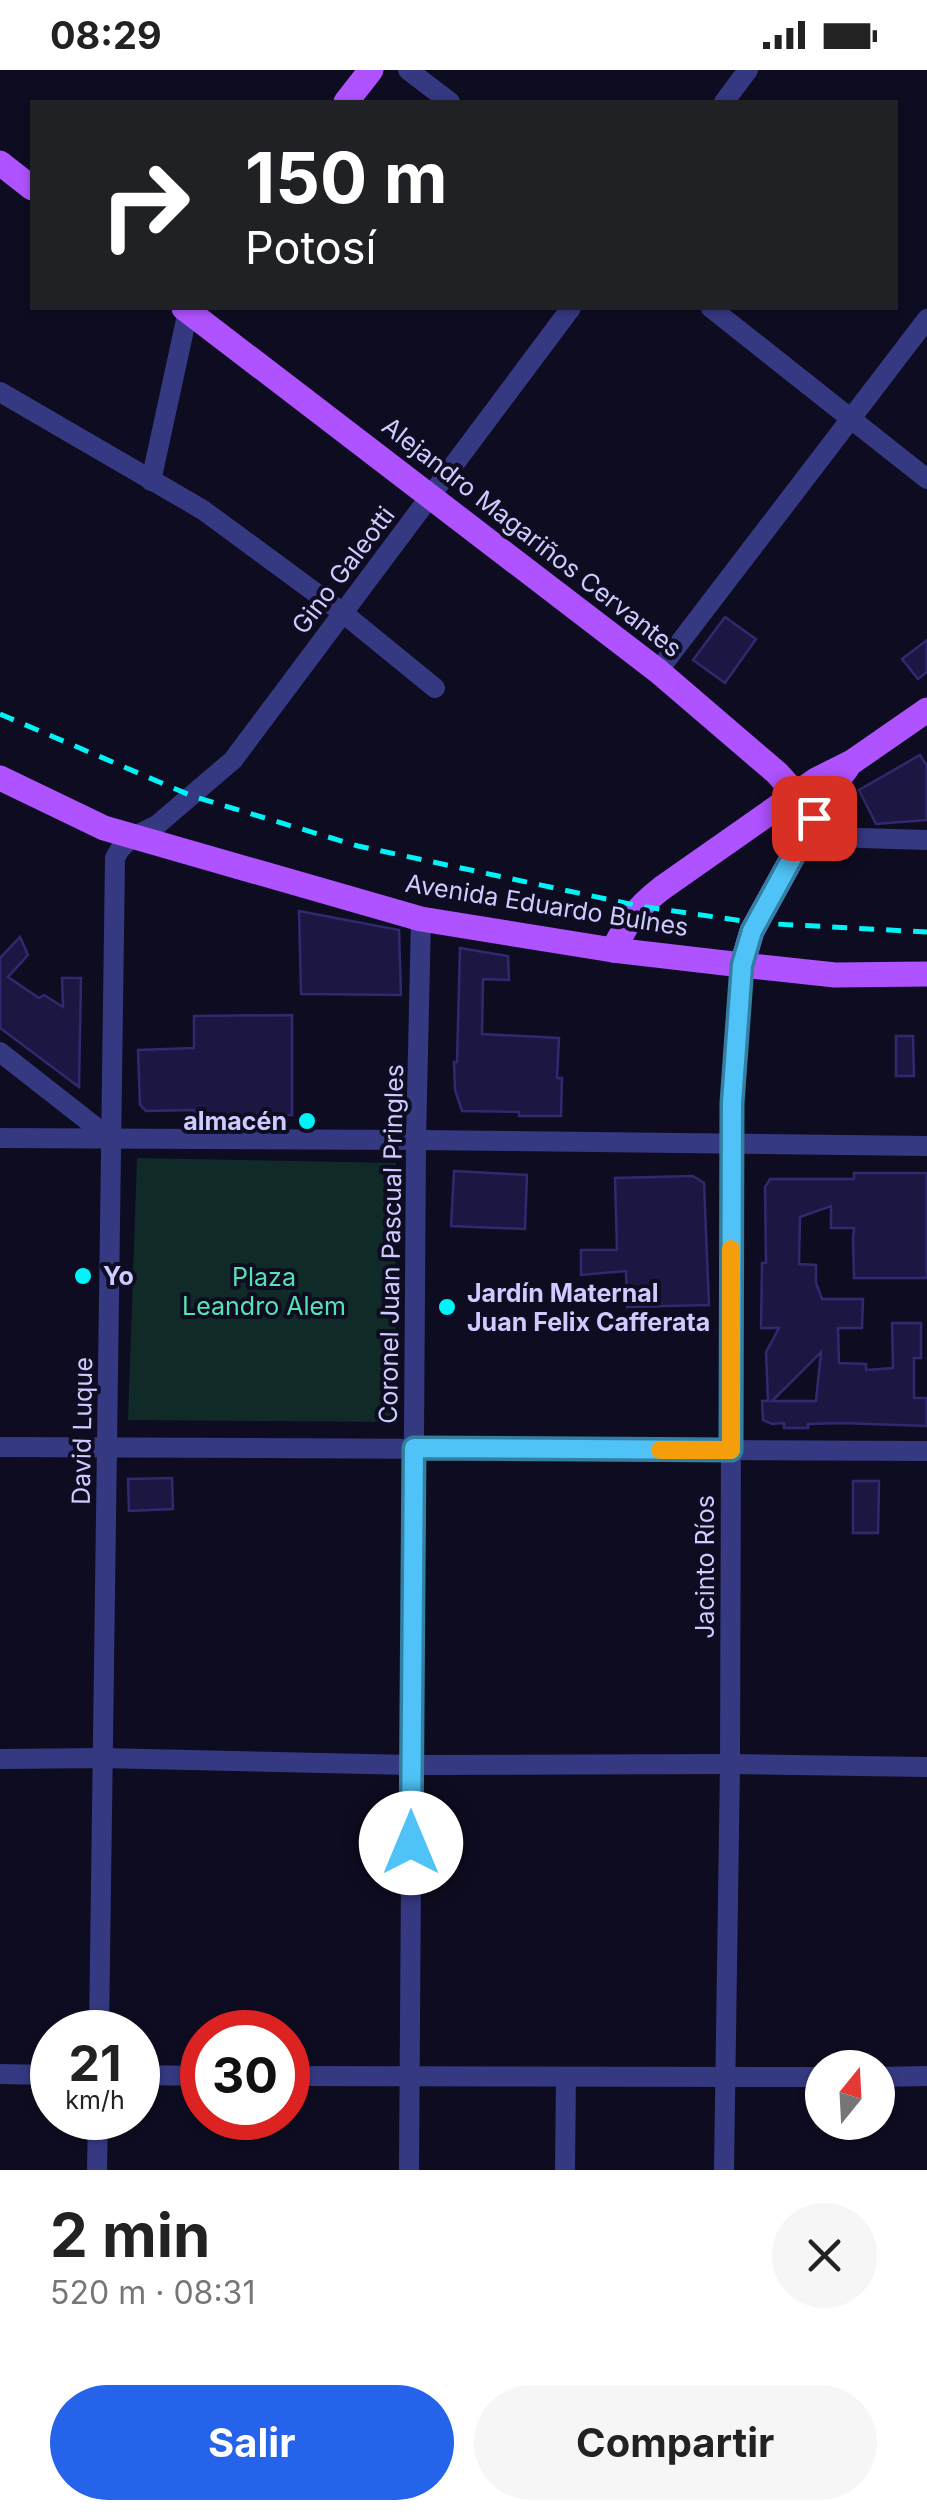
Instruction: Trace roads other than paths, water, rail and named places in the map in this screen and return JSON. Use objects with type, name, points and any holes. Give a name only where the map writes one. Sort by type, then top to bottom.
[{"type":"main road","points":[[348,100],[371,70]]},
{"type":"main road","points":[[0,162],[30,186]]},
{"type":"main road","name":"Alejandro Magariños Cervantes","points":[[189,310],[658,671],[777,773],[796,794]]},
{"type":"main road","points":[[613,950],[639,906],[816,780],[852,762],[927,710]]},
{"type":"main road","points":[[742,965],[752,931],[800,842],[828,793],[852,762]]},
{"type":"main road","name":"Avenida Eduardo Bulnes","points":[[0,778],[133,838],[421,919],[613,950],[742,965],[834,975],[927,974]]},
{"type":"main road","points":[[796,794],[800,842]]},
{"type":"street","points":[[408,70],[447,100]]},
{"type":"street","points":[[726,100],[748,70]]},
{"type":"street","points":[[151,481],[188,310]]},
{"type":"street","name":"Gino Galeotti","points":[[133,838],[157,826],[233,760],[568,310]]},
{"type":"street","points":[[714,310],[927,479]]},
{"type":"street","points":[[658,671],[927,318]]},
{"type":"street","points":[[0,392],[203,510],[343,613],[435,688]]},
{"type":"street","name":"David Luque","points":[[99,2010],[116,858],[133,838]]},
{"type":"street","points":[[800,842],[829,838],[927,840]]},
{"type":"street","name":"Coronel Juan Pascual Pringles","points":[[408,2170],[421,919]]},
{"type":"street","name":"Jacinto Ríos","points":[[724,2170],[732,1103],[742,965]]},
{"type":"street","points":[[0,1052],[111,1139]]},
{"type":"street","points":[[0,1138],[927,1146]]},
{"type":"street","points":[[0,1447],[927,1452]]},
{"type":"street","points":[[0,1759],[927,1768]]},
{"type":"street","points":[[0,2074],[30,2075]]},
{"type":"street","points":[[310,2076],[805,2078]]},
{"type":"street","points":[[895,2076],[927,2076]]},
{"type":"street","points":[[565,2170],[566,2078]]},
{"type":"street","points":[[98,2140],[98,2170]]},
{"type":"railway","points":[[0,714],[192,796],[358,846],[639,906],[757,923],[927,932]]},
{"type":"place","name":"almacén","points":[[307,1121]]},
{"type":"place","name":"Yo","points":[[83,1276]]},
{"type":"place","name":"Jardín Maternal Juan Felix Cafferata","points":[[447,1307]]},
{"type":"park label","name":"Plaza Leandro Alem","points":[[264,1292]]}]
